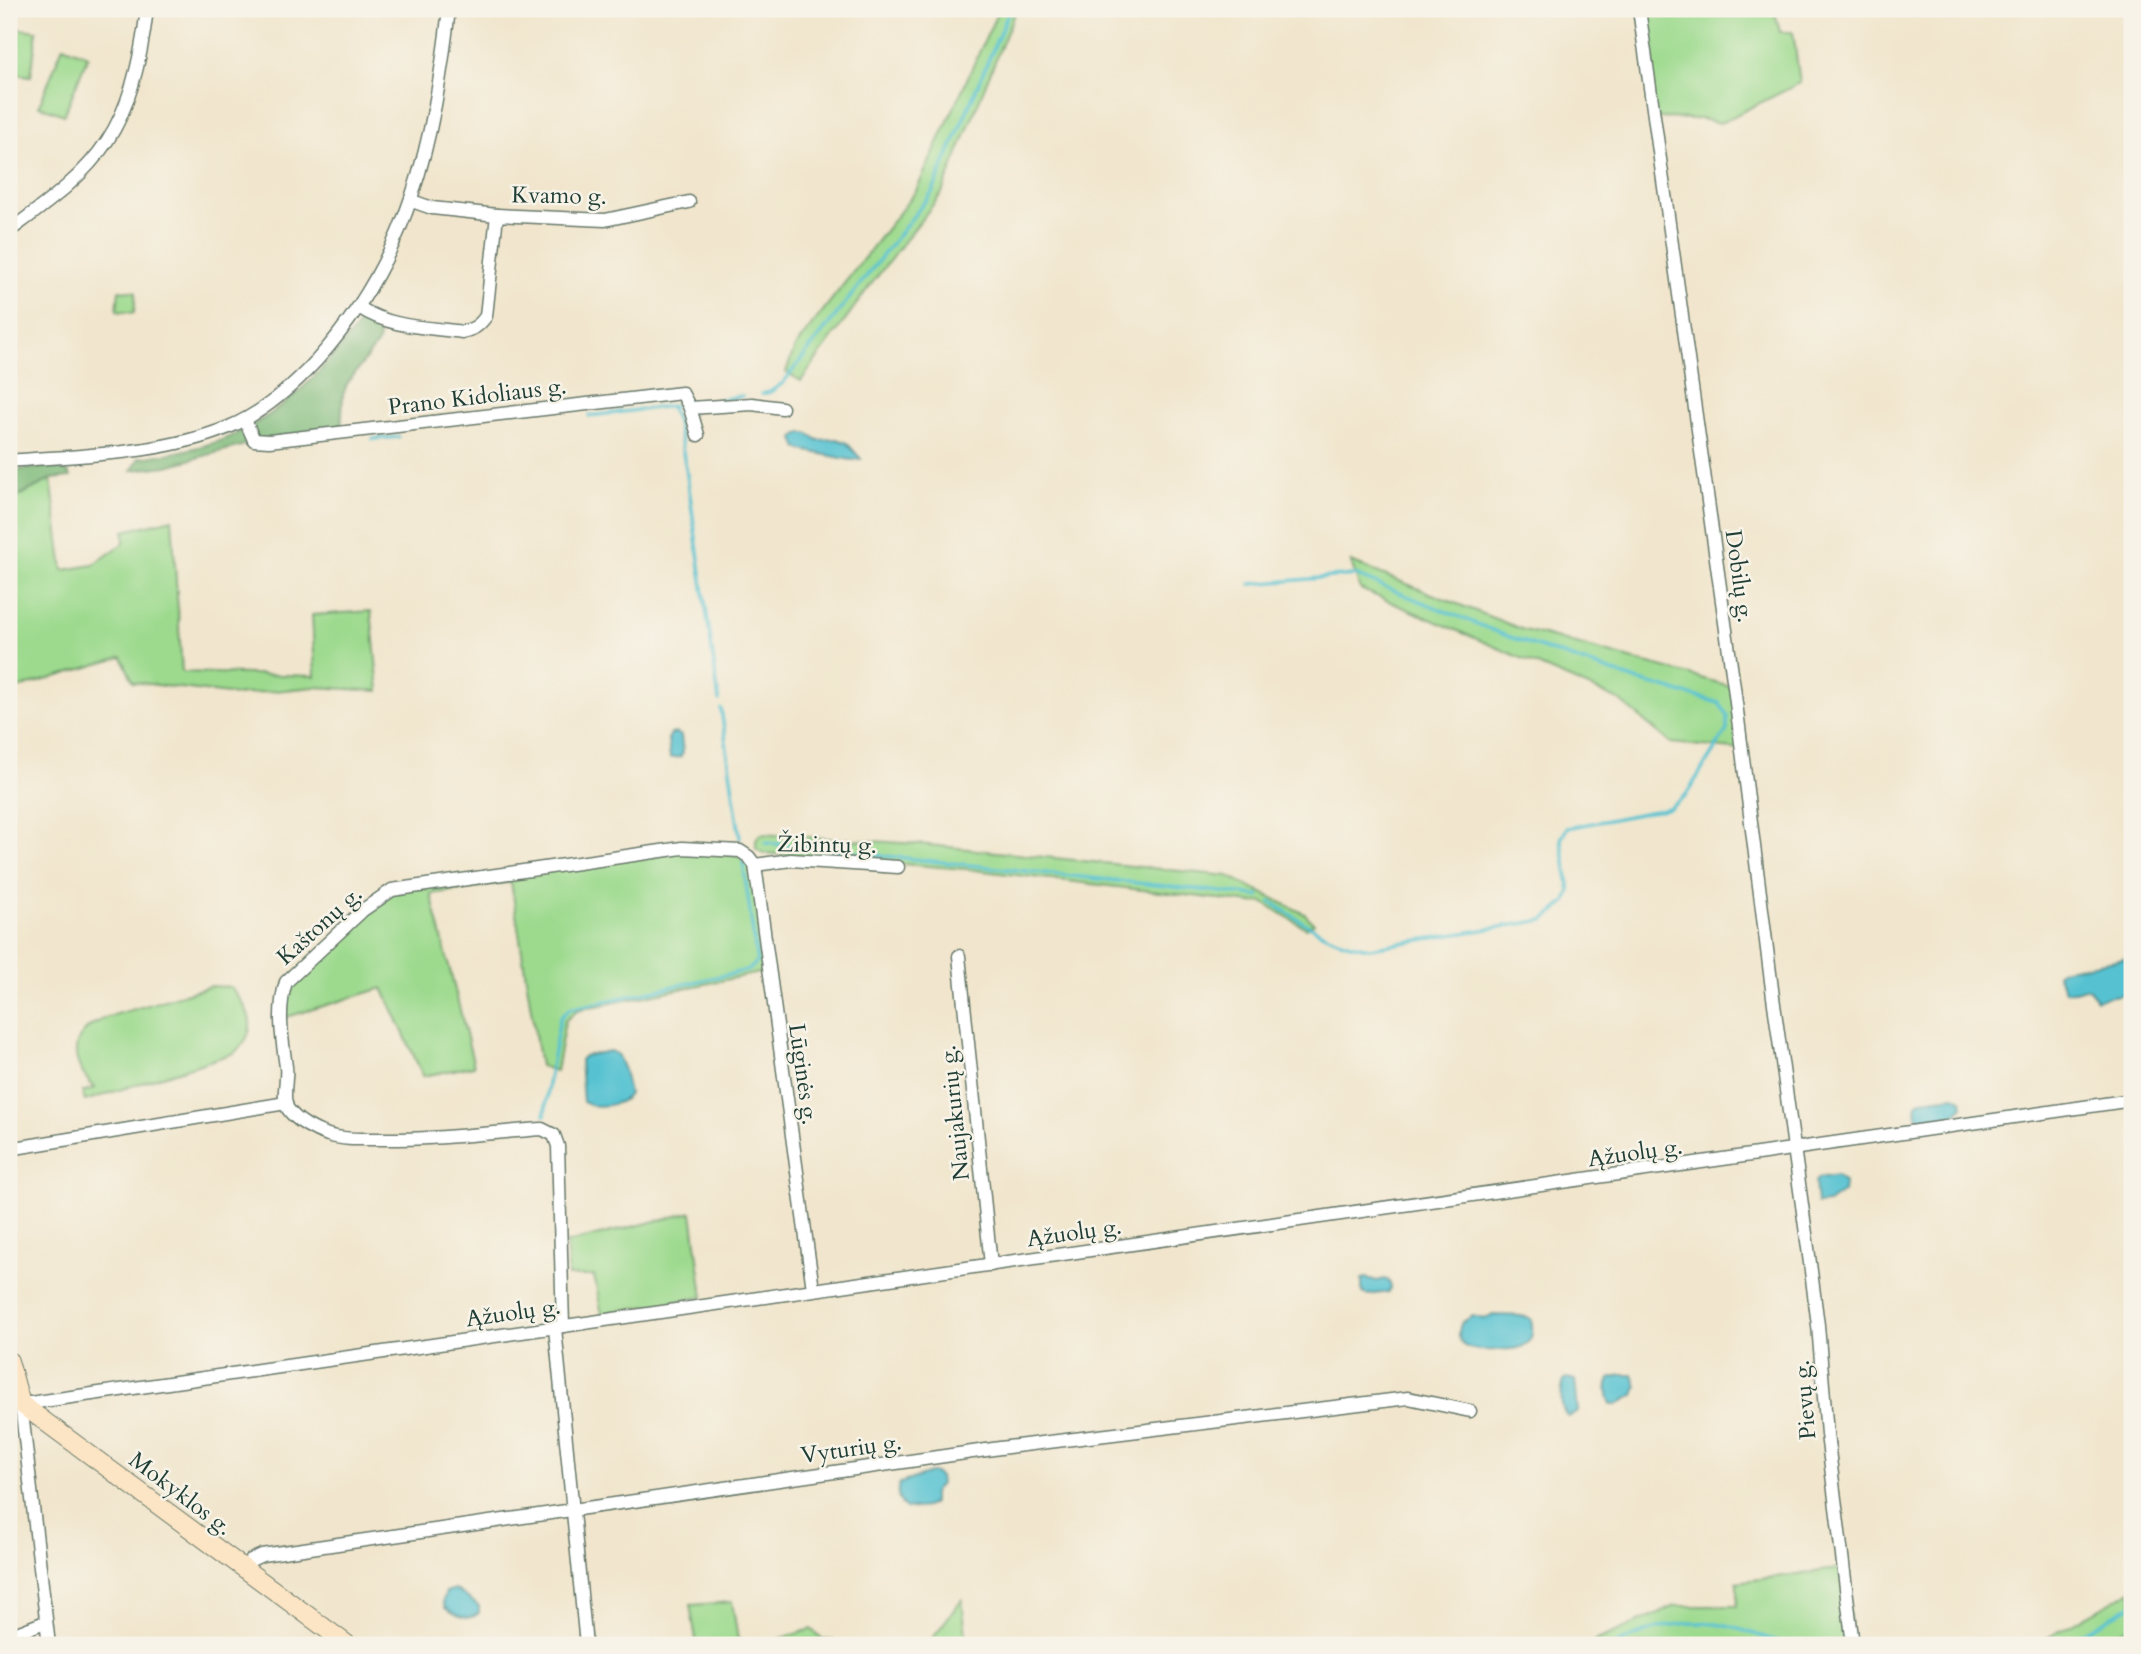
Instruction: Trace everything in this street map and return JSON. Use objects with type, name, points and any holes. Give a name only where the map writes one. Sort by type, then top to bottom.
[{"type":"main road","points":[[9,1362],[15,1405]]},
{"type":"main road","name":"Mokyklos g.","points":[[15,1405],[348,1645]]},
{"type":"street","points":[[9,231],[74,179],[107,141],[125,105],[136,69],[147,9]]},
{"type":"street","points":[[9,461],[171,444],[209,434],[245,420],[303,376],[360,308],[412,201],[432,125],[449,9]]},
{"type":"street","name":"Dobilų g.","points":[[1639,9],[1734,687],[1793,1151]]},
{"type":"street","points":[[412,201],[432,208],[497,215]]},
{"type":"street","name":"Kvamo g.","points":[[360,308],[379,320],[390,323],[462,332],[480,325],[486,316],[497,215],[605,220],[689,202]]},
{"type":"street","name":"Prano Kidoliaus g.","points":[[245,420],[254,440],[269,441],[682,393],[690,408]]},
{"type":"street","points":[[698,435],[690,408],[752,404],[782,408]]},
{"type":"street","name":"Kaštonų g.","points":[[286,1103],[287,1075],[280,1020],[286,982],[363,910],[392,890],[682,848],[740,851],[755,865]]},
{"type":"street","name":"Žibintų g.","points":[[755,865],[791,860],[898,867]]},
{"type":"street","name":"Lūginės g.","points":[[755,865],[813,1289]]},
{"type":"street","name":"Naujakurių g.","points":[[959,956],[991,1265]]},
{"type":"street","name":"Ąžuolų g.","points":[[15,1405],[1793,1151],[2132,1100]]},
{"type":"street","points":[[9,1149],[286,1103],[288,1109],[314,1129],[343,1138],[396,1139],[542,1129],[554,1135],[558,1146],[559,1327],[586,1645]]},
{"type":"street","name":"Pievų g.","points":[[1793,1151],[1818,1325],[1827,1434],[1853,1645]]},
{"type":"street","name":"Vyturių g.","points":[[244,1570],[251,1560],[262,1555],[1000,1448],[1409,1398],[1470,1410]]},
{"type":"street","points":[[15,1405],[49,1645]]},
{"type":"street","points":[[9,1636],[45,1622]]},
{"type":"green space","points":[[999,9],[1016,9],[942,193],[801,381],[786,372],[795,347],[916,191]]},
{"type":"green space","points":[[1639,9],[1774,9],[1780,32],[1793,32],[1800,83],[1720,123],[1700,119],[1655,118]]},
{"type":"green space","points":[[12,28],[37,31],[31,76],[9,73]]},
{"type":"green space","points":[[63,46],[88,56],[64,115],[39,106]]},
{"type":"green space","points":[[119,290],[136,292],[134,313],[117,311]]},
{"type":"green space","points":[[362,320],[375,327],[379,334],[378,343],[347,384],[343,395],[341,433],[252,443],[167,466],[132,470],[139,458],[219,441],[262,420],[316,374]]},
{"type":"green space","points":[[54,466],[69,473],[71,477],[51,479],[9,501],[9,471]]},
{"type":"green space","points":[[51,479],[63,570],[93,565],[124,543],[124,531],[172,519],[182,672],[315,676],[312,615],[371,611],[379,691],[314,687],[236,695],[133,682],[122,657],[9,691],[9,501]]},
{"type":"green space","points":[[1351,562],[1521,629],[1734,687],[1743,750],[1671,743],[1619,700],[1360,589]]},
{"type":"green space","points":[[760,834],[920,844],[1228,876],[1305,914],[1314,923],[1306,928],[1262,902],[1252,903],[966,869],[763,853],[756,849],[756,840]]},
{"type":"green space","points":[[682,848],[749,857],[769,971],[577,1010],[565,1021],[556,1071],[540,1066],[511,882],[431,894],[474,1066],[423,1076],[383,988],[280,1019],[286,982],[392,890]]},
{"type":"green space","points":[[210,986],[230,987],[247,1011],[250,1020],[248,1036],[234,1053],[85,1101],[82,1092],[95,1088],[77,1060],[77,1043],[82,1034],[112,1015]]},
{"type":"green space","points":[[692,1212],[703,1297],[602,1314],[594,1276],[568,1276],[567,1243]]},
{"type":"green space","points":[[1844,1568],[1853,1645],[1586,1645],[1675,1606],[1737,1606],[1737,1582]]},
{"type":"green space","points":[[2132,1590],[2132,1625],[2099,1645],[2035,1645]]},
{"type":"green space","points":[[962,1599],[967,1645],[928,1645],[928,1644]]},
{"type":"green space","points":[[732,1602],[739,1645],[697,1645],[690,1605]]},
{"type":"green space","points":[[811,1629],[824,1640],[834,1641],[834,1645],[775,1645],[776,1640]]},
{"type":"water","points":[[802,433],[818,440],[837,439],[847,443],[861,459],[851,460],[802,450],[794,439]]},
{"type":"water","points":[[677,733],[681,736],[683,753],[680,757],[670,758],[668,739],[671,734]]},
{"type":"water","points":[[2132,957],[2132,993],[2096,999],[2086,988],[2065,991],[2057,974],[2061,970]]},
{"type":"water","points":[[610,1051],[617,1054],[624,1070],[629,1094],[621,1101],[608,1105],[583,1102],[580,1060],[584,1056]]},
{"type":"water","points":[[1955,1096],[1962,1100],[1963,1106],[1953,1116],[1920,1120],[1917,1117],[1916,1104],[1921,1100]]},
{"type":"water","points":[[1837,1175],[1844,1182],[1843,1192],[1828,1203],[1817,1204],[1815,1182],[1818,1178]]},
{"type":"water","points":[[1362,1279],[1389,1281],[1389,1292],[1367,1295],[1362,1293]]},
{"type":"water","points":[[1494,1315],[1525,1316],[1531,1319],[1532,1333],[1529,1342],[1513,1349],[1499,1350],[1476,1350],[1463,1345],[1459,1333],[1461,1323],[1473,1316],[1484,1319]]},
{"type":"water","points":[[1620,1375],[1633,1375],[1637,1387],[1634,1395],[1616,1405],[1611,1404],[1609,1382]]},
{"type":"water","points":[[1564,1380],[1575,1380],[1578,1412],[1568,1417],[1563,1409],[1562,1399]]},
{"type":"water","points":[[930,1473],[939,1477],[940,1484],[933,1493],[933,1503],[926,1507],[906,1509],[898,1497],[900,1483]]},
{"type":"water","points":[[455,1589],[479,1606],[479,1613],[466,1618],[445,1608],[443,1601],[446,1592]]},
{"type":"waterway","points":[[762,394],[783,383],[933,191],[1010,9]]},
{"type":"waterway","points":[[717,400],[742,396]]},
{"type":"waterway","points":[[589,416],[680,405]]},
{"type":"waterway","points":[[670,406],[677,422],[686,468],[719,700]]},
{"type":"waterway","points":[[373,439],[399,437]]},
{"type":"waterway","points":[[1251,584],[1355,575],[1507,636],[1636,680],[1719,703],[1727,715],[1727,730],[1686,795],[1670,808],[1567,828],[1561,839],[1570,891],[1566,902],[1544,920],[1370,948],[1329,937],[1271,902]]},
{"type":"waterway","points":[[721,709],[740,838]]},
{"type":"waterway","points":[[765,843],[1259,896]]},
{"type":"waterway","points":[[545,1115],[560,1018],[569,1009],[749,970],[757,962],[743,862]]},
{"type":"waterway","points":[[2064,1645],[2132,1604]]},
{"type":"waterway","points":[[1615,1645],[1639,1634],[1689,1623],[1715,1624],[1788,1645]]}]
